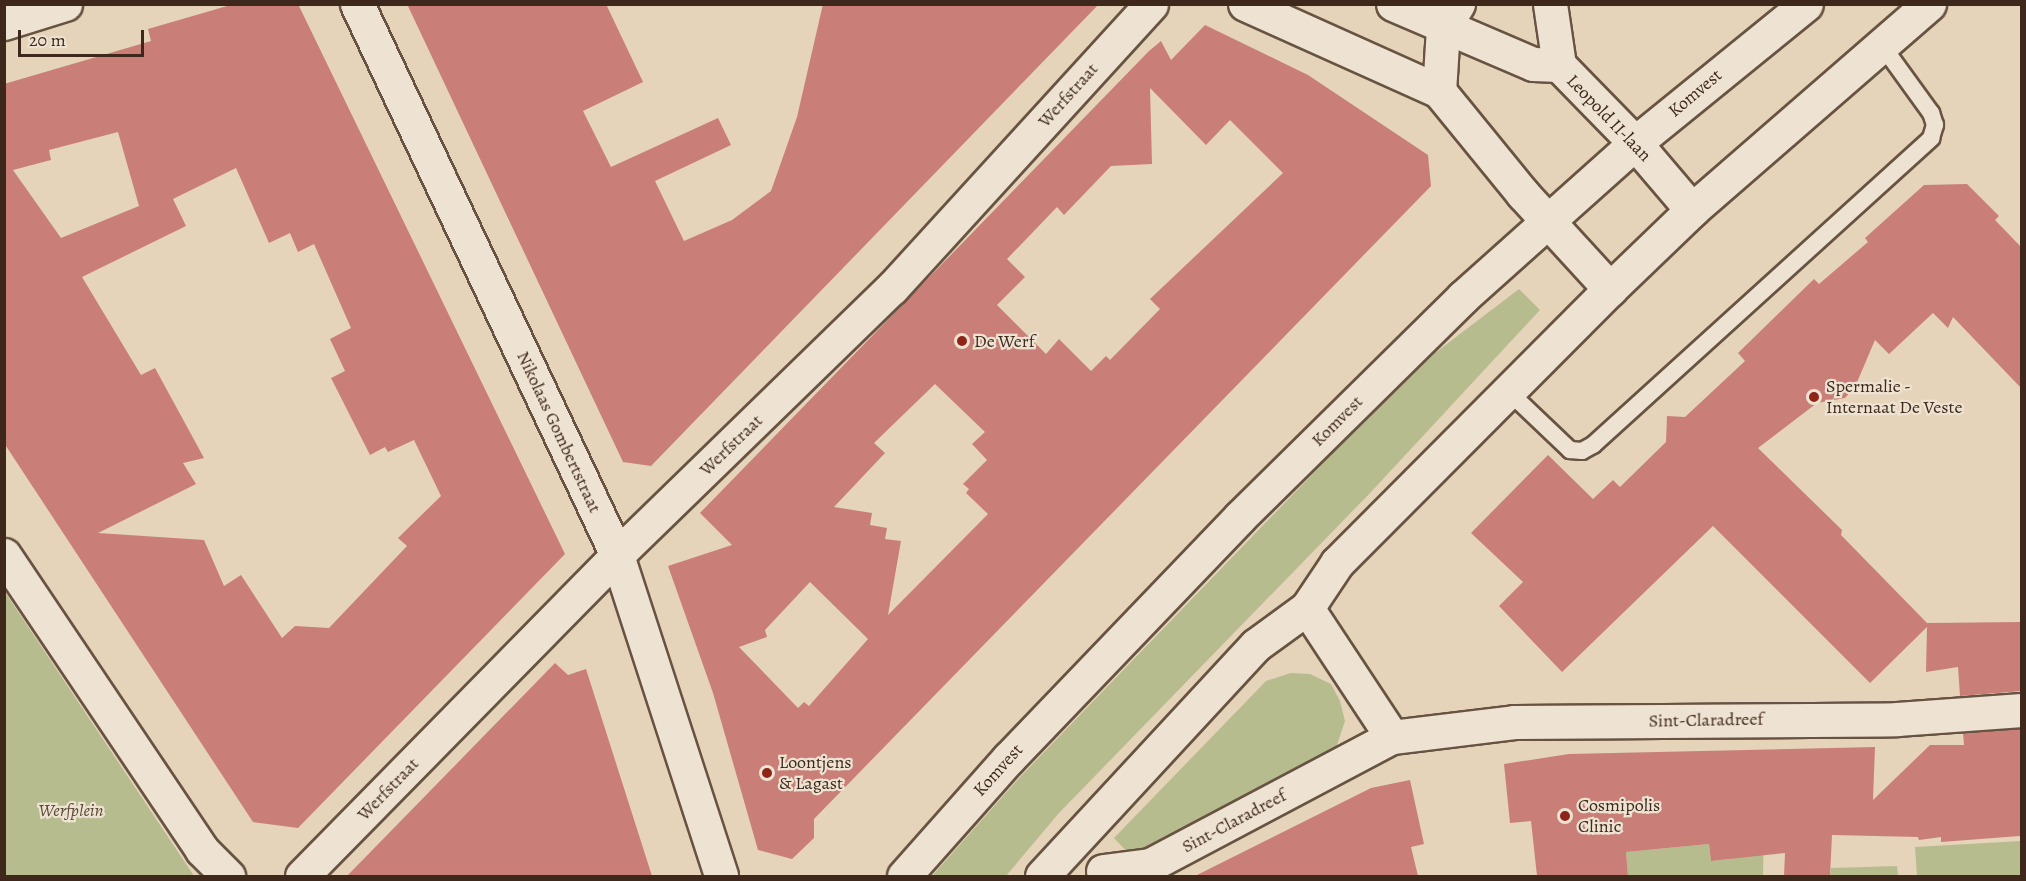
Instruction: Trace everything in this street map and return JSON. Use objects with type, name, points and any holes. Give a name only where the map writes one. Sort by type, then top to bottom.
[{"type":"street","points":[[4,22],[65,4]]},
{"type":"street","name":"Nikolaas Gombertstraat","points":[[357,4],[617,555],[721,876]]},
{"type":"street","name":"Werfstraat","points":[[302,876],[617,555],[892,288],[1151,4]]},
{"type":"street","points":[[1245,4],[1439,91],[1547,221],[1610,289]]},
{"type":"street","name":"Leopold II-laan","points":[[1393,4],[1451,16],[1533,64],[1559,65],[1635,143],[1692,210]]},
{"type":"street","points":[[1550,4],[1559,65]]},
{"type":"street","name":"Komvest","points":[[904,876],[1008,759],[1240,517],[1462,297],[1635,143],[1806,4]]},
{"type":"street","points":[[1042,876],[1085,826],[1256,645],[1307,608],[1337,563],[1610,289],[1692,210],[1929,4]]},
{"type":"street","points":[[1439,91],[1451,16]]},
{"type":"street","points":[[4,555],[202,850],[228,876]]},
{"type":"street","points":[[1307,608],[1392,737]]},
{"type":"street","name":"Sint-Claradreef","points":[[1101,874],[1150,865],[1392,737],[1514,723],[1897,719],[2022,710]]},
{"type":"street","points":[[1085,826],[1092,858],[1101,874]]},
{"type":"lane","points":[[1508,391],[1569,450],[1582,451],[1593,445],[1932,138],[1932,113],[1881,44]]},
{"type":"green space","points":[[1519,289],[1540,310],[1371,492],[1059,813],[1006,876],[932,876],[1021,776],[1332,454],[1435,353]]},
{"type":"green space","name":"Werfplein","points":[[5,592],[194,876],[5,876]]},
{"type":"green space","points":[[1291,673],[1310,674],[1331,684],[1340,701],[1345,721],[1335,751],[1133,858],[1114,838],[1266,681]]},
{"type":"green space","points":[[1764,823],[1763,876],[1628,876],[1626,852],[1709,844],[1711,861],[1730,859]]},
{"type":"green space","points":[[2021,841],[2021,876],[1917,876],[1915,847]]},
{"type":"green space","points":[[1897,866],[1898,876],[1830,876],[1831,868]]},
{"type":"building","points":[[234,4],[298,4],[565,554],[298,828],[253,822],[4,443],[4,84],[151,41],[148,29]],"holes":[[[118,132],[139,206],[61,238],[13,170],[51,160],[49,150]],[[236,168],[269,243],[290,233],[298,252],[314,244],[351,328],[330,339],[345,371],[331,378],[370,455],[385,447],[388,452],[414,440],[441,496],[398,538],[407,546],[329,628],[295,626],[282,638],[241,575],[224,586],[204,540],[98,533],[196,484],[183,463],[204,458],[155,368],[141,375],[82,277],[186,226],[173,199]]]},
{"type":"building","points":[[407,4],[606,4],[643,82],[583,111],[611,167],[718,118],[731,145],[655,181],[684,241],[732,220],[771,191],[797,117],[823,4],[1099,4],[651,466],[623,462]]},
{"type":"building","points":[[1205,25],[1308,75],[1428,155],[1431,186],[814,819],[814,838],[792,859],[758,850],[713,693],[668,566],[732,545],[700,513],[1149,51],[1161,41],[1171,60]],"holes":[[[1150,88],[1206,145],[1230,120],[1283,173],[1150,299],[1160,309],[1110,360],[1106,356],[1091,371],[1059,339],[1046,354],[997,305],[1025,277],[1007,259],[1057,207],[1064,215],[1111,166],[1152,164]],[[935,384],[985,432],[972,444],[987,460],[963,484],[969,489],[966,493],[988,514],[888,615],[901,541],[885,539],[887,528],[870,525],[872,513],[834,507],[885,453],[874,443]],[[810,582],[868,639],[809,706],[804,702],[798,708],[739,647],[767,637],[765,630]]]},
{"type":"building","points":[[1967,184],[1999,216],[1995,220],[2022,248],[2022,389],[1953,317],[1948,328],[1933,313],[1889,354],[1875,340],[1855,387],[1845,398],[1817,403],[1758,448],[1842,530],[1841,535],[1927,623],[2022,622],[2022,691],[1960,696],[1958,667],[1926,672],[1927,627],[1870,683],[1713,526],[1562,672],[1499,606],[1523,582],[1471,533],[1548,455],[1593,499],[1613,480],[1620,487],[1666,442],[1667,416],[1685,417],[1745,361],[1738,353],[1814,279],[1819,284],[1868,242],[1865,238],[1924,185]]},
{"type":"building","points":[[555,663],[568,675],[586,669],[652,876],[347,876]]},
{"type":"building","points":[[2022,729],[2020,836],[1941,842],[1941,837],[1919,840],[1918,837],[1832,835],[1830,876],[1784,876],[1785,853],[1711,861],[1709,844],[1626,852],[1628,876],[1537,876],[1531,821],[1510,823],[1504,764],[1569,754],[1875,747],[1873,800],[1930,745],[1964,745],[1963,733]]},
{"type":"building","points":[[1410,780],[1424,844],[1411,847],[1418,876],[1195,876],[1371,788]]},
{"type":"place","name":"De Werf","points":[[962,341]]},
{"type":"place","name":"Spermalie - Internaat De Veste","points":[[1814,397]]},
{"type":"place","name":"Loontjens & Lagast","points":[[767,773]]},
{"type":"place","name":"Cosmipolis Clinic","points":[[1565,816]]}]
